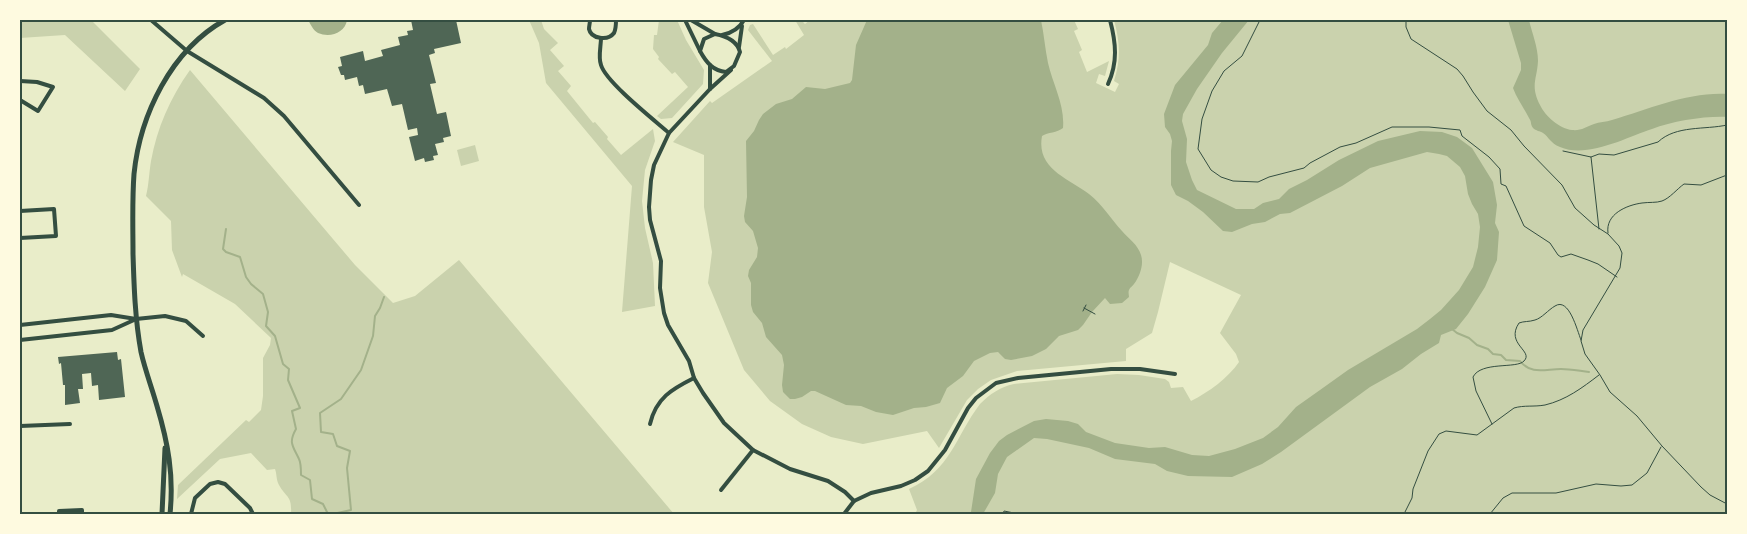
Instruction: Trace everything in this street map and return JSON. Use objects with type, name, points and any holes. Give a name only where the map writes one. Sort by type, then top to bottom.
[{"type":"street","points":[[151,20],[187,51],[264,98],[275,107],[359,205]]},
{"type":"street","points":[[170,514],[172,475],[170,457],[142,352],[136,319],[132,213],[134,172],[138,150],[151,108],[169,73],[203,35],[225,20]]},
{"type":"street","points":[[590,20],[589,30],[596,37],[601,38],[613,34],[616,20]]},
{"type":"street","points":[[685,20],[700,51],[710,65],[721,72],[731,70]]},
{"type":"street","points":[[691,20],[715,34],[722,35],[730,34],[743,22]]},
{"type":"street","points":[[1108,84],[1116,52],[1110,20]]},
{"type":"street","points":[[743,22],[739,48],[740,57],[731,70],[710,89],[669,134],[654,165],[650,180],[650,220],[661,261],[661,302],[668,325],[689,361],[694,378],[724,424],[753,450],[790,469],[838,486],[854,501]]},
{"type":"street","points":[[700,51],[704,39],[715,34]]},
{"type":"street","points":[[722,35],[739,48]]},
{"type":"street","points":[[601,38],[600,61],[604,72],[669,134]]},
{"type":"street","points":[[710,65],[710,89]]},
{"type":"street","points":[[20,81],[37,82],[53,87],[38,111],[20,100]]},
{"type":"street","points":[[20,211],[54,209],[56,236],[20,238]]},
{"type":"street","points":[[20,325],[111,315],[136,319],[165,316],[180,319],[191,324],[203,336]]},
{"type":"street","points":[[20,340],[112,330],[136,319]]},
{"type":"street","points":[[844,514],[854,501],[871,493],[901,486],[928,471],[945,450],[968,408],[976,398],[996,383],[1018,378],[1112,369],[1140,369],[1174,374]]},
{"type":"street","points":[[650,424],[654,409],[661,400],[678,386],[694,378]]},
{"type":"street","points":[[20,426],[70,424]]},
{"type":"street","points":[[162,514],[166,445]]},
{"type":"street","points":[[720,490],[753,450]]},
{"type":"street","points":[[191,514],[196,498],[210,484],[218,482],[225,484],[250,508],[253,514]]},
{"type":"street","points":[[59,514],[59,511],[82,510],[82,514]]},
{"type":"path","points":[[1260,20],[1242,56],[1224,70],[1202,119],[1198,149],[1211,170],[1221,177],[1233,181],[1258,182],[1269,177],[1287,174],[1304,168],[1340,146],[1356,142],[1392,127],[1429,126],[1460,130],[1462,136],[1489,156],[1500,169],[1501,184],[1506,186],[1524,226],[1550,243],[1558,255],[1570,254],[1588,260],[1617,276]]},
{"type":"path","points":[[1406,20],[1408,35],[1411,39],[1457,69],[1464,76],[1487,111],[1511,130],[1562,185],[1575,208],[1599,230],[1608,234],[1622,253],[1622,262],[1617,276],[1583,330],[1581,341]]},
{"type":"path","points":[[1562,151],[1591,156],[1599,154],[1614,155],[1658,142],[1664,136],[1699,127],[1727,125]]},
{"type":"path","points":[[1591,156],[1599,230]]},
{"type":"path","points":[[1608,234],[1608,222],[1617,212],[1635,204],[1662,201],[1684,184],[1701,186],[1727,175]]},
{"type":"path","points":[[1493,424],[1476,391],[1473,377],[1475,372],[1482,369],[1521,363],[1525,360],[1524,351],[1515,340],[1517,326],[1522,322],[1535,320],[1559,304],[1563,305],[1569,311],[1587,359],[1600,375],[1610,392],[1637,416],[1662,446],[1701,487],[1710,495],[1727,504]]},
{"type":"path","points":[[1086,305],[1083,309],[1095,314]]},
{"type":"path","points":[[1404,514],[1412,498],[1413,489],[1428,451],[1439,434],[1446,431],[1477,434],[1514,408],[1538,406],[1562,400],[1582,389],[1600,375]]},
{"type":"path","points":[[1490,514],[1503,498],[1512,494],[1556,494],[1596,484],[1632,485],[1647,474],[1662,446]]},
{"type":"path","points":[[1003,514],[1004,511],[1019,514]]},
{"type":"shaded area","points":[[20,20],[91,20],[140,69],[125,91],[65,35],[20,38]]},
{"type":"shaded area","points":[[308,20],[347,20],[340,31],[327,35],[316,32]]},
{"type":"shaded area","points":[[529,20],[541,20],[544,29],[558,43],[550,50],[564,66],[558,71],[571,86],[567,91],[593,123],[595,122],[608,137],[607,139],[621,155],[653,129],[655,141],[645,170],[642,201],[645,228],[653,263],[655,306],[622,312],[632,186],[546,83],[539,43]]},
{"type":"shaded area","points":[[659,20],[677,20],[686,40],[704,70],[703,84],[672,118],[661,119],[657,116],[688,87],[675,72],[672,74],[658,59],[659,57],[653,49],[654,35],[657,35]]},
{"type":"shaded area","points":[[795,20],[801,20],[805,24],[810,20],[1074,20],[1078,29],[1074,31],[1082,50],[1079,52],[1087,72],[1109,61],[1105,76],[1099,74],[1096,83],[1115,92],[1119,84],[1114,81],[1119,51],[1114,20],[1727,20],[1727,514],[915,514],[917,510],[909,489],[934,472],[951,452],[980,404],[991,394],[1004,387],[1014,384],[1117,374],[1165,379],[1169,382],[1171,388],[1183,387],[1191,401],[1211,389],[1224,379],[1239,362],[1236,354],[1220,333],[1241,295],[1170,262],[1152,333],[1126,349],[1126,361],[1017,371],[991,380],[967,400],[939,448],[927,431],[863,444],[831,437],[802,424],[770,401],[744,370],[708,283],[712,252],[704,207],[704,155],[673,142],[710,101],[712,103],[772,61],[748,30],[750,25],[753,24],[773,55],[785,47],[786,49],[804,35]]},
{"type":"shaded area","points":[[867,20],[1041,20],[1048,63],[1063,120],[1063,128],[1042,136],[1041,147],[1044,157],[1055,171],[1099,203],[1136,245],[1142,259],[1141,270],[1134,285],[1129,289],[1129,297],[1122,303],[1110,304],[1105,298],[1078,330],[1059,336],[1046,349],[1032,356],[1011,360],[1005,359],[998,352],[990,353],[974,361],[963,376],[947,388],[940,403],[914,408],[893,415],[876,412],[861,406],[846,405],[815,391],[795,399],[790,399],[783,392],[784,365],[782,355],[766,337],[762,323],[753,312],[751,305],[751,283],[748,276],[749,270],[757,257],[758,248],[753,231],[745,222],[744,216],[747,197],[746,141],[754,131],[759,120],[763,114],[776,104],[792,99],[806,87],[825,89],[850,83],[852,80],[856,45]]},
{"type":"shaded area","points":[[1223,20],[1249,20],[1222,53],[1197,89],[1183,114],[1182,121],[1187,139],[1186,162],[1197,190],[1236,209],[1254,209],[1263,203],[1279,199],[1289,189],[1339,160],[1378,141],[1420,131],[1442,132],[1457,137],[1472,148],[1493,182],[1497,205],[1495,223],[1499,232],[1497,260],[1485,287],[1456,329],[1441,335],[1439,343],[1402,369],[1370,387],[1262,464],[1232,477],[1188,476],[1167,471],[1155,464],[1115,459],[1089,448],[1034,438],[1007,457],[998,474],[995,493],[983,514],[970,514],[976,479],[990,453],[999,441],[1007,435],[1034,421],[1046,419],[1068,421],[1078,424],[1086,432],[1115,443],[1149,448],[1165,447],[1192,455],[1209,456],[1235,449],[1263,438],[1278,427],[1296,407],[1348,370],[1417,329],[1430,319],[1459,290],[1473,267],[1480,227],[1478,214],[1468,194],[1465,176],[1460,167],[1447,156],[1439,154],[1427,152],[1370,168],[1342,186],[1290,213],[1280,214],[1265,222],[1252,224],[1232,232],[1223,231],[1203,212],[1176,195],[1171,185],[1172,141],[1165,127],[1164,114],[1175,85],[1208,45],[1212,33]]},
{"type":"shaded area","points":[[1508,20],[1529,20],[1538,56],[1535,83],[1537,98],[1545,113],[1553,121],[1567,129],[1581,129],[1683,98],[1712,94],[1727,94],[1727,117],[1679,121],[1594,149],[1571,150],[1560,147],[1543,133],[1533,128],[1513,88],[1521,70],[1521,63]]},
{"type":"shaded area","points":[[190,70],[355,265],[393,303],[415,296],[459,260],[674,514],[291,514],[290,500],[278,483],[275,469],[267,470],[251,453],[220,459],[177,499],[178,485],[246,420],[249,422],[261,410],[263,358],[270,345],[271,338],[235,304],[183,274],[182,277],[172,250],[171,221],[146,196],[151,161],[161,125],[170,102]]},
{"type":"shaded area","points":[[475,145],[479,161],[461,166],[457,150]]},
{"type":"building","points":[[411,20],[456,20],[461,43],[434,49],[435,53],[429,55],[436,83],[430,84],[437,114],[446,112],[451,136],[443,138],[444,142],[435,144],[438,155],[433,156],[434,160],[425,162],[424,158],[415,161],[409,137],[418,135],[417,128],[408,130],[402,104],[392,106],[387,89],[365,94],[363,85],[359,86],[357,77],[345,80],[338,67],[342,66],[340,57],[363,51],[365,61],[383,56],[381,50],[400,45],[398,37],[408,35],[407,31],[413,30]]},
{"type":"building","points":[[117,352],[118,360],[121,359],[125,397],[99,400],[98,385],[92,386],[91,373],[82,374],[83,389],[78,389],[80,403],[65,405],[65,385],[63,385],[61,363],[59,364],[58,357]]},
{"type":"waterway","points":[[226,229],[223,249],[240,257],[246,277],[263,294],[268,312],[266,326],[275,336],[283,364],[289,369],[288,380],[300,408],[292,411],[296,429],[292,441],[300,461],[301,475],[310,480],[312,499],[323,504],[328,514]]},
{"type":"waterway","points":[[333,514],[351,510],[347,468],[350,451],[337,446],[333,434],[321,432],[320,413],[341,399],[361,370],[373,336],[375,316],[384,297]]},
{"type":"waterway","points":[[1452,329],[1469,338],[1477,345],[1488,349],[1493,354],[1501,355],[1506,360],[1520,361],[1534,370],[1564,369],[1589,372]]}]
